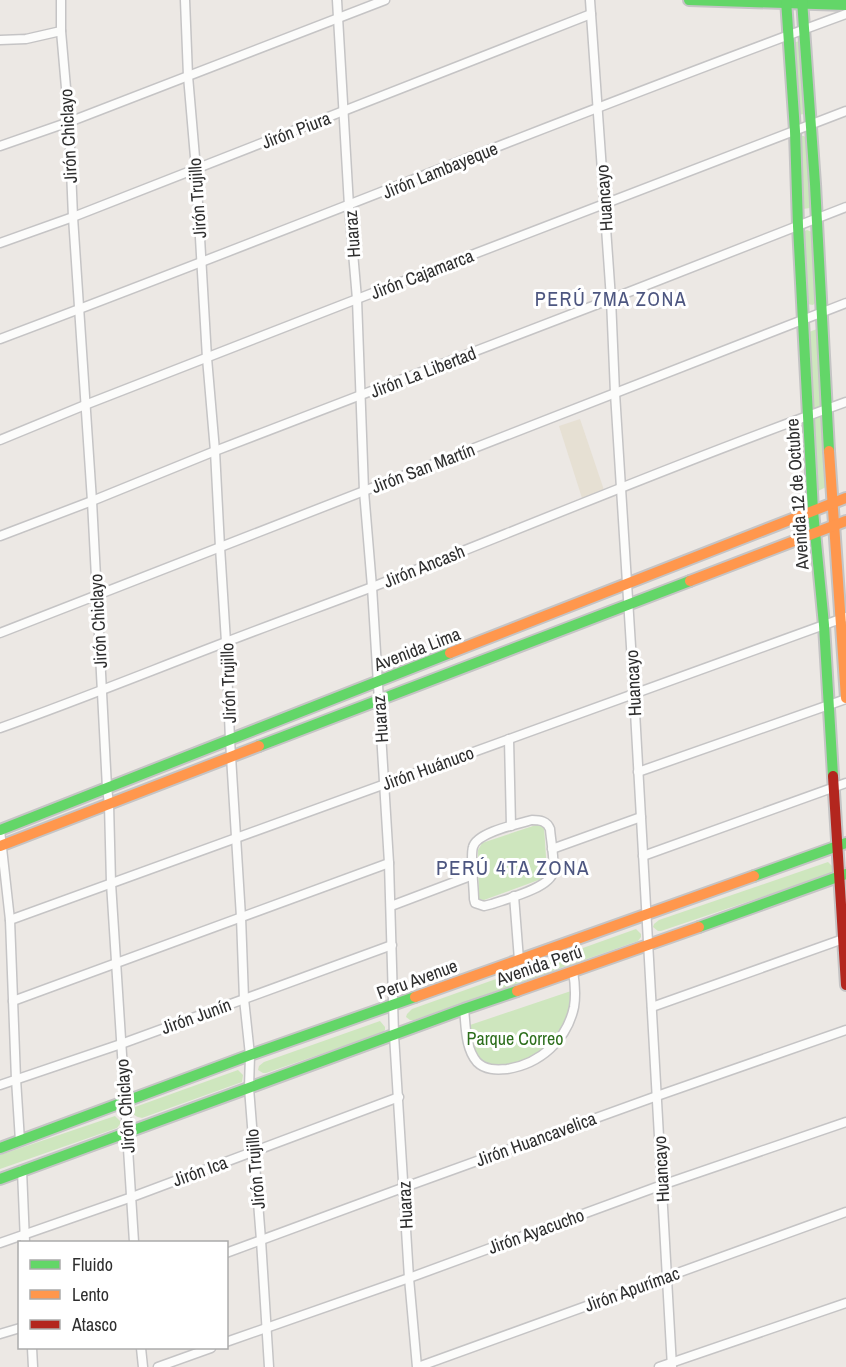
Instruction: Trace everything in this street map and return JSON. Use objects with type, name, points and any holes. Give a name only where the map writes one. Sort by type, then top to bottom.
[{"type":"main road","points":[[689,0],[846,5]]},
{"type":"main road","name":"Avenida 12 de Octubre","points":[[786,2],[795,131],[813,511],[825,625],[837,831],[842,844],[846,985]]},
{"type":"main road","name":"Avenida 12 de Octubre","points":[[802,2],[832,504],[844,618],[846,698]]},
{"type":"main road","name":"Avenida Lima","points":[[0,830],[846,498]]},
{"type":"main road","name":"Avenida Lima","points":[[1,845],[846,521]]},
{"type":"main road","points":[[0,821],[0,830]]},
{"type":"main road","name":"Peru Avenue","points":[[0,1148],[250,1055],[842,844]]},
{"type":"main road","name":"Avenida Perú","points":[[249,1088],[843,875]]},
{"type":"main road","points":[[0,1179],[249,1088]]},
{"type":"street","name":"Jirón Chiclayo","points":[[61,0],[61,31],[69,122],[92,501],[109,804],[111,883],[134,1241]]},
{"type":"street","name":"Jirón Trujillo","points":[[185,0],[188,76],[215,451],[244,999],[250,1055],[249,1088],[268,1367]]},
{"type":"street","name":"Huaraz","points":[[337,0],[357,299],[364,491],[389,863],[394,1035],[409,1278],[418,1367]]},
{"type":"street","points":[[0,146],[69,122],[385,0]]},
{"type":"street","name":"Huancayo","points":[[590,0],[611,300],[672,1365]]},
{"type":"street","name":"Jirón Piura","points":[[0,243],[73,217],[591,14]]},
{"type":"street","name":"Jirón Lambayeque","points":[[0,339],[349,206],[598,107],[846,14]]},
{"type":"street","points":[[0,40],[26,39],[61,31]]},
{"type":"street","name":"Jirón Cajamarca","points":[[0,440],[357,299],[846,111]]},
{"type":"street","name":"Jirón La Libertad","points":[[0,536],[846,207]]},
{"type":"street","name":"Jirón San Martín","points":[[0,633],[846,303]]},
{"type":"street","name":"Jirón Ancash","points":[[0,728],[372,587],[809,414],[846,402]]},
{"type":"street","name":"Jirón Huánuco","points":[[10,920],[844,618]]},
{"type":"street","points":[[638,772],[846,698]]},
{"type":"street","points":[[509,739],[511,826]]},
{"type":"street","points":[[643,856],[846,783]]},
{"type":"street","points":[[552,849],[641,817]]},
{"type":"street","points":[[532,820],[542,820],[550,829],[552,849],[553,870],[550,879],[541,886],[488,905],[475,903],[472,851],[474,843],[481,837],[532,820]]},
{"type":"street","points":[[0,830],[10,920],[20,1141]]},
{"type":"street","points":[[13,1001],[389,863]]},
{"type":"street","points":[[391,906],[473,875]]},
{"type":"street","points":[[514,896],[519,960]]},
{"type":"street","points":[[652,1007],[845,938]]},
{"type":"street","name":"Jirón Junín","points":[[0,1085],[121,1044],[392,945]]},
{"type":"street","points":[[464,1009],[469,1044],[477,1061],[483,1067],[492,1070],[518,1067],[531,1062],[550,1049],[566,1029],[573,1008],[575,985],[573,971]]},
{"type":"street","name":"Jirón Huancavelica","points":[[228,1252],[657,1096],[846,1030]]},
{"type":"street","name":"Jirón Ica","points":[[0,1243],[25,1238],[399,1097]]},
{"type":"street","name":"Jirón Ayacucho","points":[[228,1341],[662,1185],[846,1122]]},
{"type":"street","points":[[22,1170],[25,1238]]},
{"type":"street","name":"Jirón Apurímac","points":[[418,1367],[846,1212]]},
{"type":"street","points":[[659,1367],[672,1365],[846,1303]]},
{"type":"street","points":[[0,1334],[18,1329]]},
{"type":"street","points":[[32,1349],[33,1367]]},
{"type":"street","points":[[141,1349],[143,1367]]},
{"type":"street","points":[[158,1367],[206,1349]]},
{"type":"shaded area","points":[[580,419],[604,490],[582,498],[559,426]]},
{"type":"green space","points":[[799,41],[804,114],[798,115],[793,43]]},
{"type":"green space","points":[[801,136],[806,138],[810,208],[803,209],[798,138]]},
{"type":"green space","points":[[807,230],[812,232],[816,302],[813,305],[807,304],[803,232]]},
{"type":"green space","points":[[817,329],[826,487],[818,491],[809,332]]},
{"type":"green space","points":[[539,824],[544,827],[547,872],[544,878],[484,900],[479,899],[478,850],[482,843]]},
{"type":"green space","points":[[828,862],[833,867],[830,874],[661,931],[653,927],[659,920]]},
{"type":"green space","points":[[636,929],[641,934],[638,941],[414,1020],[406,1017],[412,1009]]},
{"type":"green space","name":"Parque Correo","points":[[571,991],[568,1013],[563,1027],[556,1040],[545,1052],[527,1062],[506,1067],[487,1064],[477,1055],[472,1043],[470,1025]]},
{"type":"green space","points":[[380,1021],[385,1027],[382,1033],[266,1073],[258,1070],[264,1062]]},
{"type":"green space","points":[[238,1070],[243,1075],[242,1082],[142,1118],[136,1116],[132,1111],[135,1107]]},
{"type":"green space","points":[[115,1116],[120,1121],[117,1128],[0,1169],[0,1155]]},
{"type":"traffic: fast","points":[[689,0],[846,5]]},
{"type":"traffic: fast","points":[[786,0],[795,131],[813,511],[824,625],[833,776]]},
{"type":"traffic: fast","points":[[802,0],[815,184],[829,451]]},
{"type":"traffic: fast","points":[[259,746],[690,581]]},
{"type":"traffic: fast","points":[[0,830],[450,653]]},
{"type":"traffic: fast","points":[[754,876],[846,843]]},
{"type":"traffic: fast","points":[[699,927],[846,874]]},
{"type":"traffic: fast","points":[[0,1179],[517,991]]},
{"type":"traffic: fast","points":[[0,1148],[250,1055],[415,997]]},
{"type":"traffic: slow","points":[[829,451],[846,698]]},
{"type":"traffic: slow","points":[[450,653],[846,498]]},
{"type":"traffic: slow","points":[[690,581],[846,521]]},
{"type":"traffic: slow","points":[[0,846],[259,746]]},
{"type":"traffic: slow","points":[[415,997],[754,876]]},
{"type":"traffic: slow","points":[[517,991],[699,927]]},
{"type":"traffic: jam","points":[[833,776],[846,985]]},
{"type":"district","name":"PERÚ 7MA ZONA","points":[[611,298]]},
{"type":"district","name":"PERÚ 4TA ZONA","points":[[513,867]]}]
